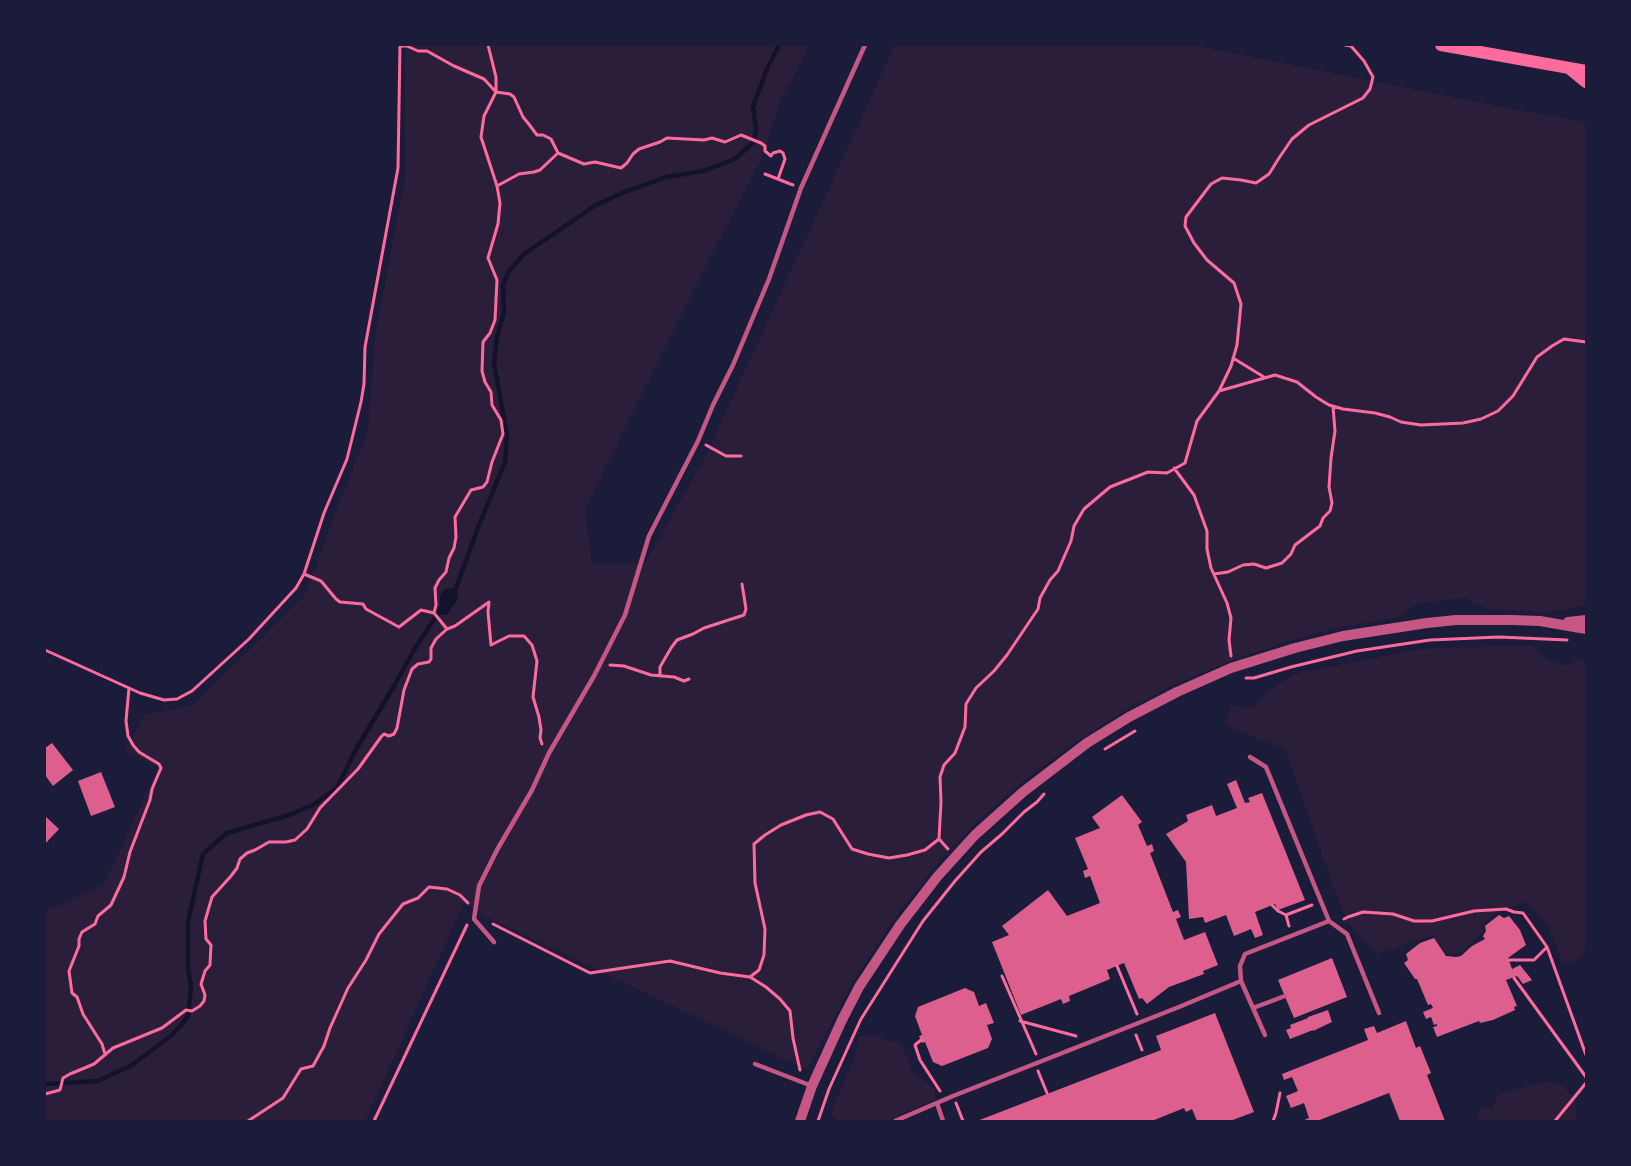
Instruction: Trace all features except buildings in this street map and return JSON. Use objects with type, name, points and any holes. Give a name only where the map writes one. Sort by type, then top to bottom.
[{"type":"main road","points":[[1441,45],[1586,72]]},
{"type":"main road","points":[[1569,68],[1586,82]]},
{"type":"street","points":[[800,1121],[807,1084],[859,987],[900,924],[937,877],[975,836],[1023,792],[1087,743],[1129,717],[1177,692],[1231,668],[1314,643],[1427,622],[1503,620],[1572,622],[1586,620]]},
{"type":"street","points":[[1540,621],[1586,629]]},
{"type":"lane","points":[[494,942],[474,919],[479,886],[532,790],[549,753],[600,665],[624,615],[649,536],[698,441],[733,365],[770,279],[801,188],[865,45]]},
{"type":"lane","points":[[1250,758],[1266,767],[1320,902],[1329,921],[1347,934],[1379,1013]]},
{"type":"lane","points":[[1265,1035],[1241,981],[1240,966],[1245,954],[1329,921]]},
{"type":"lane","points":[[895,1121],[1241,981]]},
{"type":"lane","points":[[1253,1008],[1285,996]]},
{"type":"lane","points":[[755,1064],[807,1084]]},
{"type":"lane","points":[[937,1103],[943,1121]]},
{"type":"path","points":[[434,613],[435,588],[446,572],[454,548],[455,517],[471,490],[483,487],[487,482],[503,434],[501,420],[492,405],[491,392],[485,382],[482,364],[483,342],[490,333],[496,312],[496,280],[488,258],[498,224],[501,203],[498,186],[481,137],[484,117],[496,92],[496,77],[488,45]]},
{"type":"path","points":[[750,977],[759,970],[764,955],[765,929],[755,884],[754,844],[782,825],[820,812],[833,819],[852,849],[889,858],[925,850],[939,839],[940,777],[944,765],[955,753],[964,727],[966,704],[976,688],[1007,655],[1038,609],[1040,598],[1058,571],[1071,541],[1074,526],[1084,509],[1110,487],[1148,472],[1167,473],[1185,463],[1197,421],[1220,391],[1233,358],[1237,345],[1241,304],[1234,283],[1207,260],[1194,243],[1185,226],[1186,217],[1211,184],[1222,178],[1256,183],[1269,174],[1292,139],[1308,125],[1363,98],[1370,89],[1373,77],[1364,61],[1351,46],[1345,45]]},
{"type":"path","points":[[45,650],[129,688],[164,700],[177,699],[192,691],[249,639],[296,588],[304,574],[324,513],[347,459],[361,402],[365,347],[398,168],[400,46],[427,51],[484,79],[496,92],[510,94],[537,135],[551,138],[558,153],[584,164],[595,162],[621,168],[639,149],[667,138],[704,140],[712,138],[725,141],[741,135],[764,144],[765,151],[771,156],[780,151],[784,155],[785,159],[778,179]]},
{"type":"path","points":[[498,186],[519,174],[540,170],[558,153]]},
{"type":"path","points":[[765,174],[801,188]]},
{"type":"path","points":[[1220,391],[1275,375],[1297,382],[1316,397],[1343,409],[1375,413],[1401,422],[1421,425],[1463,423],[1481,419],[1498,411],[1512,396],[1536,357],[1564,339],[1586,342]]},
{"type":"path","points":[[1233,358],[1264,377]]},
{"type":"path","points":[[1214,574],[1254,564],[1266,568],[1282,563],[1291,554],[1295,545],[1320,526],[1323,518],[1330,511],[1332,503],[1329,487],[1335,432],[1333,406]]},
{"type":"path","points":[[698,441],[726,456],[741,456]]},
{"type":"path","points":[[1174,468],[1194,495],[1207,531],[1207,549],[1231,618],[1228,640],[1231,668]]},
{"type":"path","points":[[304,574],[321,580],[340,602],[363,604],[366,609],[399,627],[420,610],[434,613],[447,629]]},
{"type":"path","points":[[660,676],[660,667],[677,640],[704,628],[744,615],[746,609],[742,584]]},
{"type":"path","points":[[45,1094],[60,1090],[63,1078],[94,1064],[113,1048],[162,1028],[186,1010],[192,1011],[200,1006],[205,995],[201,984],[205,971],[210,965],[211,945],[206,939],[205,921],[212,897],[247,853],[269,842],[295,840],[307,829],[320,808],[358,769],[381,737],[384,734],[389,736],[394,734],[404,690],[412,669],[418,664],[429,662],[431,648],[436,639],[447,629],[455,626],[489,602],[491,645],[509,636],[524,636],[532,645],[537,661],[533,697],[539,717],[540,738],[543,747],[549,753]]},
{"type":"path","points":[[1246,678],[1254,678],[1324,658],[1385,645],[1489,637],[1568,640]]},
{"type":"path","points":[[600,665],[624,666],[651,675],[674,677],[684,681],[689,679]]},
{"type":"path","points":[[105,1054],[102,1044],[83,1014],[77,997],[72,993],[69,971],[82,932],[95,924],[98,916],[111,905],[124,877],[130,852],[160,768],[159,764],[139,752],[128,736],[126,721],[129,688]]},
{"type":"path","points":[[1099,752],[1138,728]]},
{"type":"path","points":[[818,1121],[829,1089],[861,1019],[923,921],[981,852],[1049,789]]},
{"type":"path","points":[[248,1121],[283,1098],[301,1069],[313,1066],[324,1046],[348,988],[379,934],[403,904],[418,898],[429,887],[447,889],[460,895],[494,925],[590,973],[670,961],[750,977],[766,987],[790,1011],[793,1038],[807,1084]]},
{"type":"path","points":[[1286,915],[1320,902]]},
{"type":"path","points":[[1272,905],[1286,915],[1289,924]]},
{"type":"path","points":[[1335,926],[1348,916],[1363,912],[1393,914],[1414,921],[1432,921],[1474,911],[1506,909],[1523,913],[1547,947],[1586,1054]]},
{"type":"path","points":[[374,1121],[475,910]]},
{"type":"path","points":[[1509,960],[1534,960],[1547,947]]},
{"type":"path","points":[[1117,966],[1140,1023]]},
{"type":"path","points":[[1002,976],[1039,1062]]},
{"type":"path","points":[[1514,978],[1586,1077]]},
{"type":"path","points":[[1020,1021],[1071,1036],[1102,1037]]},
{"type":"path","points":[[1132,1026],[1142,1050]]},
{"type":"path","points":[[921,1040],[915,1045],[920,1060],[946,1100]]},
{"type":"path","points":[[1556,1121],[1586,1083]]},
{"type":"path","points":[[1044,1084],[1047,1093]]},
{"type":"path","points":[[1273,1121],[1280,1093]]},
{"type":"path","points":[[953,1096],[963,1121]]},
{"type":"shaded area","points":[[405,45],[810,45],[780,102],[760,162],[585,509],[592,565],[646,562],[706,455],[895,45],[1193,45],[1586,122],[1586,605],[1543,612],[1494,610],[1466,598],[1419,603],[1408,609],[1401,617],[1341,627],[1243,656],[1175,684],[1122,712],[1070,746],[1026,779],[987,812],[943,856],[896,916],[851,985],[807,1070],[487,917],[464,903],[365,1121],[45,1121],[45,912],[104,884],[159,767],[125,751],[144,715],[194,705],[306,594],[368,431],[375,336],[405,178]]},
{"type":"shaded area","points":[[456,588],[458,598],[447,615],[442,615],[437,610],[440,598],[443,590]]},
{"type":"shaded area","points":[[1533,645],[1545,660],[1565,665],[1582,660],[1586,662],[1586,949],[1579,960],[1563,963],[1548,925],[1526,902],[1499,911],[1481,925],[1483,932],[1461,953],[1448,955],[1432,935],[1377,954],[1347,922],[1285,749],[1224,725],[1231,706],[1254,707],[1273,688],[1294,674],[1419,649]]},
{"type":"shaded area","points":[[869,1035],[901,1044],[913,1073],[933,1087],[937,1099],[887,1121],[836,1120],[831,1113],[856,1054],[859,1036]]},
{"type":"shaded area","points":[[1550,1081],[1563,1086],[1575,1101],[1577,1113],[1574,1121],[1478,1121],[1481,1109],[1492,1107],[1500,1094]]},
{"type":"waterway","points":[[453,593],[505,462],[507,436],[494,363],[497,337],[504,312],[503,285],[509,271],[524,254],[596,205],[666,177],[703,171],[735,159],[754,142],[756,129],[753,106],[779,45]]},
{"type":"waterway","points":[[45,1084],[98,1081],[132,1065],[172,1035],[183,1023],[188,1016],[191,987],[188,969],[188,922],[203,854],[227,833],[289,815],[313,805],[337,788],[355,751],[414,650],[441,609]]}]
